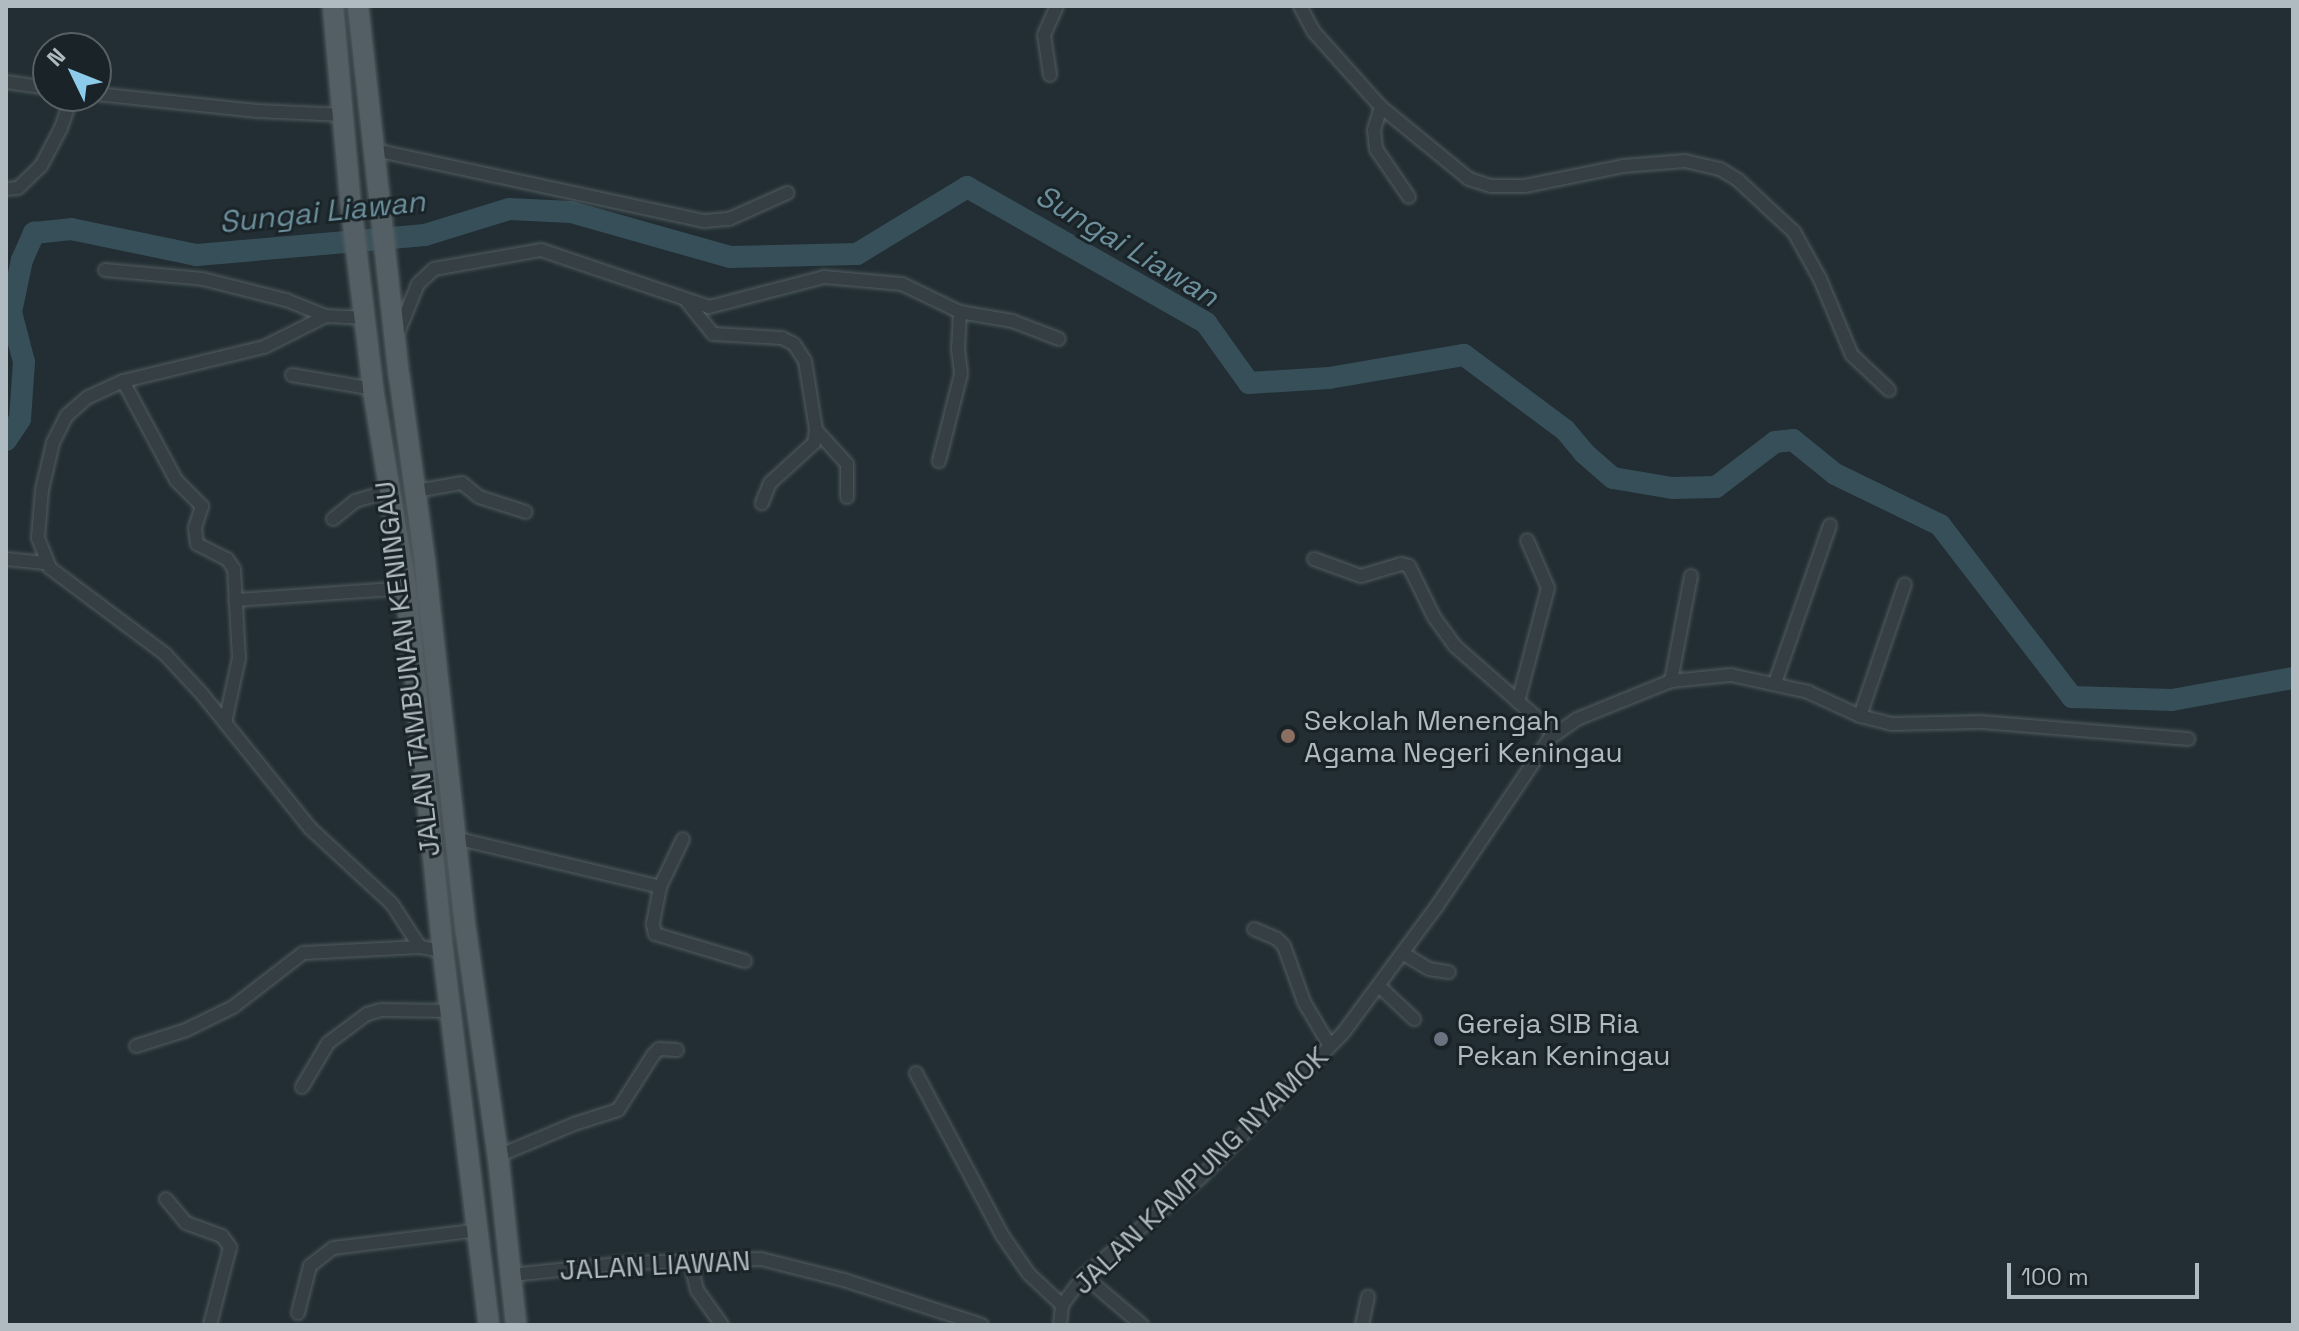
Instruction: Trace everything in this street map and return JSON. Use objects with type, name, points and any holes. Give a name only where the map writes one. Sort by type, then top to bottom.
[{"type":"main road","name":"JALAN TAMBUNAN KENINGAU","points":[[333,6],[351,206],[373,389],[406,588],[443,951],[489,1325]]},
{"type":"main road","name":"JALAN TAMBUNAN KENINGAU","points":[[358,6],[398,367],[416,491],[455,838],[498,1156],[516,1325]]},
{"type":"main road","points":[[390,485],[392,437],[388,388],[398,367]]},
{"type":"street","points":[[1050,75],[1044,35],[1057,6]]},
{"type":"street","points":[[1300,6],[1314,32],[1381,107],[1459,172],[1491,186],[1525,186],[1665,162],[1702,164],[1720,169],[1758,196],[1794,232],[1820,279],[1852,355],[1889,390]]},
{"type":"street","points":[[6,82],[32,86]]},
{"type":"street","points":[[112,96],[257,111],[344,115]]},
{"type":"street","points":[[1381,107],[1374,130],[1376,149],[1409,197]]},
{"type":"street","points":[[6,189],[18,188],[41,166],[66,112]]},
{"type":"street","points":[[375,150],[704,221],[729,219],[787,193]]},
{"type":"street","points":[[396,339],[414,291],[434,269],[535,251],[566,256],[688,303],[720,306],[824,277],[902,284],[960,312],[1012,321],[1059,339]]},
{"type":"street","points":[[105,270],[203,279],[286,300],[326,316],[365,318]]},
{"type":"street","points":[[688,303],[713,334],[782,338],[794,344],[805,361],[816,430],[814,443],[770,483],[762,503]]},
{"type":"street","points":[[939,461],[961,374],[958,349],[960,312]]},
{"type":"street","points":[[45,563],[38,538],[39,517],[53,443],[67,415],[78,405],[123,381],[264,347],[326,316]]},
{"type":"street","points":[[292,375],[373,389]]},
{"type":"street","points":[[123,381],[176,480],[202,506],[195,528],[197,544],[231,562],[239,658],[225,723]]},
{"type":"street","points":[[816,430],[847,464],[847,497]]},
{"type":"street","points":[[416,491],[462,483],[479,497],[526,512]]},
{"type":"street","points":[[333,519],[355,501],[390,485]]},
{"type":"street","points":[[1775,683],[1830,525]]},
{"type":"street","points":[[1518,702],[1548,588],[1527,540]]},
{"type":"street","points":[[6,559],[45,563],[165,654],[310,828],[392,904],[420,947]]},
{"type":"street","points":[[1314,559],[1361,576],[1401,564],[1409,566],[1442,631],[1554,733]]},
{"type":"street","points":[[1671,681],[1691,576]]},
{"type":"street","points":[[1860,716],[1905,584]]},
{"type":"street","points":[[235,600],[406,588]]},
{"type":"street","name":"JALAN KAMPUNG NYAMOK","points":[[1060,1325],[1062,1305],[1084,1276],[1200,1178],[1330,1046],[1404,954],[1554,733],[1577,719],[1671,681],[1717,675],[1775,683],[1808,692],[1860,716],[1902,726],[1981,722],[2188,739]]},
{"type":"street","points":[[455,838],[660,887]]},
{"type":"street","points":[[683,839],[660,887],[653,924],[655,934],[745,961]]},
{"type":"street","points":[[1254,929],[1277,939],[1284,946],[1304,1002],[1330,1046]]},
{"type":"street","points":[[136,1046],[186,1030],[233,1007],[303,953],[420,947],[443,951]]},
{"type":"street","points":[[1404,954],[1429,969],[1449,972]]},
{"type":"street","points":[[1380,987],[1414,1019]]},
{"type":"street","points":[[302,1087],[328,1043],[367,1014],[392,1009],[451,1011]]},
{"type":"street","points":[[498,1156],[574,1124],[618,1110],[653,1055],[659,1049],[677,1050]]},
{"type":"street","points":[[916,1073],[1002,1235],[1029,1274],[1062,1305]]},
{"type":"street","points":[[166,1199],[186,1223],[222,1236],[230,1247],[210,1325]]},
{"type":"street","points":[[298,1313],[310,1266],[333,1248],[479,1230]]},
{"type":"street","name":"JALAN LIAWAN","points":[[511,1275],[742,1258],[787,1263],[982,1325]]},
{"type":"street","points":[[690,1260],[697,1290],[722,1325]]},
{"type":"street","points":[[1084,1276],[1142,1325]]},
{"type":"street","points":[[1362,1325],[1368,1297]]},
{"type":"waterway","name":"Sungai Liawan","points":[[6,440],[20,419],[24,362],[11,312],[22,260],[34,233],[71,229],[197,255],[425,235],[509,209],[571,212],[730,257],[857,254],[967,187],[1206,323],[1249,383],[1329,378],[1464,355],[1565,430],[1584,453],[1613,478],[1672,488],[1716,487],[1775,442],[1793,440],[1835,474],[1940,525],[2072,697],[2172,700],[2293,678]]},
{"type":"place","name":"Sekolah Menengah Agama Negeri Keningau","points":[[1288,736]]},
{"type":"place","name":"Gereja SIB Ria Pekan Keningau","points":[[1441,1039]]}]
